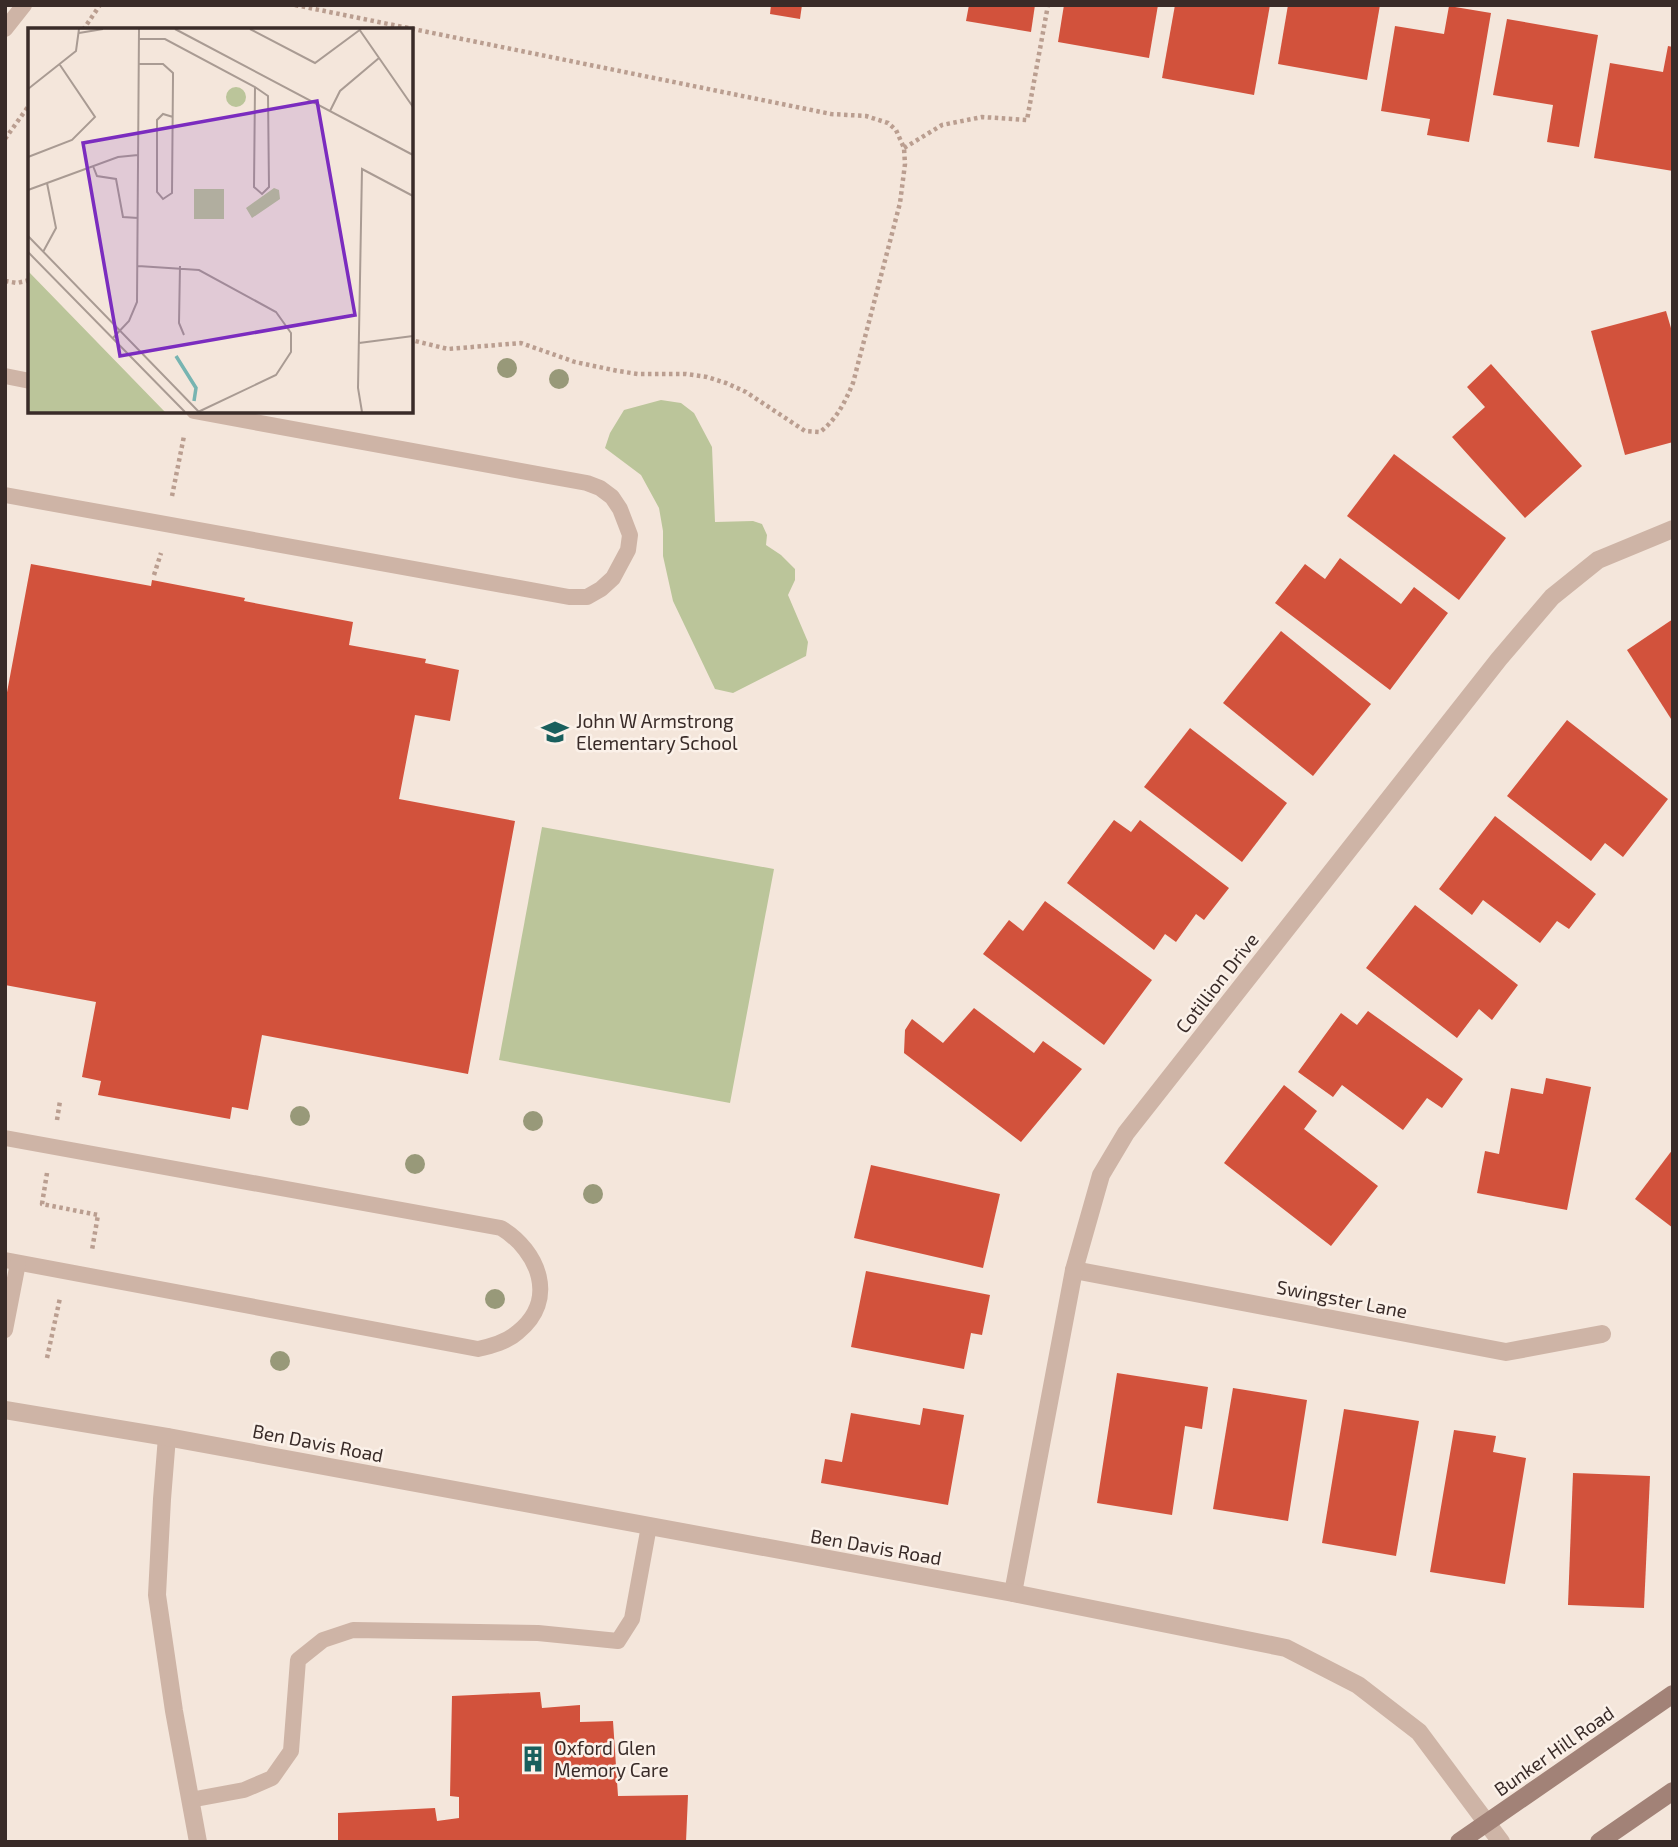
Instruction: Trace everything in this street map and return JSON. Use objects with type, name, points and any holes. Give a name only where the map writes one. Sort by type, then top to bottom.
[{"type":"main road","name":"Bunker Hill Road","points":[[1459,1842],[1673,1694]]},
{"type":"main road","points":[[1599,1842],[1673,1791]]},
{"type":"street","name":"Cotillion Drive","points":[[1013,1593],[1074,1270],[1101,1175],[1126,1133],[1499,659],[1552,597],[1598,560],[1673,529]]},
{"type":"street","name":"Swingster Lane","points":[[1074,1270],[1506,1352],[1602,1334]]},
{"type":"street","name":"Ben Davis Road","points":[[5,1410],[167,1437],[1013,1593],[1286,1648],[1358,1685],[1419,1732],[1501,1842]]},
{"type":"street","points":[[167,1437],[157,1595],[174,1711],[198,1842]]},
{"type":"lane","points":[[5,29],[24,5]]},
{"type":"lane","points":[[5,376],[28,381]]},
{"type":"lane","points":[[5,495],[569,597],[587,597],[601,589],[613,578],[628,550],[630,535],[620,509],[612,497],[587,483],[205,413]]},
{"type":"lane","points":[[5,1138],[501,1228],[520,1242],[539,1273],[540,1283],[536,1310],[518,1333],[499,1344],[478,1349],[11,1261],[5,1331]]},
{"type":"lane","points":[[190,1800],[244,1790],[272,1778],[291,1751],[298,1660],[323,1640],[353,1630],[538,1633],[618,1641],[632,1619],[649,1526]]},
{"type":"path","points":[[84,28],[100,5]]},
{"type":"path","points":[[295,5],[408,28]]},
{"type":"path","points":[[904,148],[942,125],[982,117],[1027,120],[1048,5]]},
{"type":"path","points":[[413,29],[831,114],[877,118],[888,122],[896,130],[904,148],[905,164],[900,203],[853,383],[835,417],[820,432],[804,431],[746,393],[707,377],[686,373],[618,371],[576,362],[521,343],[447,349],[413,340]]},
{"type":"path","points":[[5,139],[28,107]]},
{"type":"path","points":[[5,281],[17,283],[28,280]]},
{"type":"path","points":[[47,1358],[59,1298],[82,1302],[98,1215],[41,1204],[60,1101]]},
{"type":"green space","points":[[661,400],[681,403],[694,413],[712,447],[715,522],[753,521],[762,524],[767,535],[766,545],[795,569],[795,580],[788,595],[808,642],[806,656],[733,693],[715,689],[673,601],[663,556],[659,508],[641,475],[605,448],[610,433],[624,410]]},
{"type":"green space","points":[[542,827],[774,869],[730,1103],[499,1060]]},
{"type":"building","points":[[771,5],[802,5],[800,19],[770,14]]},
{"type":"building","points":[[969,5],[1035,5],[1031,32],[966,21]]},
{"type":"building","points":[[1064,5],[1158,5],[1149,58],[1058,42]]},
{"type":"building","points":[[1175,5],[1270,5],[1254,95],[1162,78]]},
{"type":"building","points":[[1288,5],[1380,5],[1367,80],[1278,64]]},
{"type":"building","points":[[1449,6],[1491,13],[1469,142],[1427,135],[1430,119],[1381,111],[1395,26],[1444,34]]},
{"type":"building","points":[[1507,19],[1598,35],[1579,147],[1547,142],[1553,105],[1493,95]]},
{"type":"building","points":[[1668,46],[1673,47],[1673,171],[1594,158],[1610,63],[1663,72]]},
{"type":"building","points":[[1666,311],[1673,335],[1673,442],[1625,455],[1591,331]]},
{"type":"building","points":[[1491,364],[1582,466],[1525,518],[1452,437],[1485,407],[1467,387]]},
{"type":"building","points":[[1394,454],[1506,538],[1459,600],[1347,516]]},
{"type":"building","points":[[1340,558],[1401,604],[1414,587],[1448,613],[1390,690],[1275,603],[1305,564],[1325,579]]},
{"type":"building","points":[[31,564],[151,586],[152,580],[353,622],[349,645],[426,659],[425,663],[459,670],[450,721],[415,715],[399,799],[515,821],[468,1074],[262,1035],[248,1110],[232,1107],[230,1119],[98,1095],[101,1081],[82,1077],[96,1002],[5,985],[5,703]]},
{"type":"building","points":[[1673,619],[1673,722],[1627,650]]},
{"type":"building","points":[[1281,631],[1371,704],[1313,776],[1223,703]]},
{"type":"building","points":[[1567,720],[1668,799],[1623,857],[1605,843],[1591,861],[1507,796]]},
{"type":"building","points":[[1190,728],[1287,803],[1242,862],[1144,787]]},
{"type":"building","points":[[1495,816],[1596,894],[1569,929],[1557,921],[1540,943],[1483,900],[1472,915],[1439,889]]},
{"type":"building","points":[[1114,820],[1131,832],[1140,820],[1229,888],[1204,920],[1196,914],[1176,942],[1165,934],[1154,950],[1067,883]]},
{"type":"building","points":[[1045,901],[1152,980],[1104,1045],[983,954],[1009,920],[1023,931]]},
{"type":"building","points":[[1415,905],[1518,985],[1492,1020],[1479,1009],[1457,1038],[1366,968]]},
{"type":"building","points":[[974,1008],[1034,1053],[1043,1041],[1082,1069],[1021,1142],[904,1053],[905,1030],[912,1019],[943,1043]]},
{"type":"building","points":[[1368,1011],[1463,1079],[1442,1108],[1427,1098],[1403,1130],[1342,1085],[1333,1097],[1298,1072],[1341,1013],[1357,1025]]},
{"type":"building","points":[[1546,1078],[1591,1087],[1567,1210],[1477,1193],[1485,1151],[1499,1154],[1511,1088],[1543,1094]]},
{"type":"building","points":[[1284,1085],[1317,1111],[1304,1129],[1378,1186],[1331,1246],[1224,1163]]},
{"type":"building","points":[[1673,1149],[1673,1228],[1635,1199]]},
{"type":"building","points":[[871,1165],[1000,1194],[983,1268],[854,1238]]},
{"type":"building","points":[[866,1271],[990,1295],[982,1335],[971,1333],[964,1369],[851,1347]]},
{"type":"building","points":[[1117,1373],[1208,1387],[1202,1429],[1185,1426],[1172,1515],[1097,1503]]},
{"type":"building","points":[[1233,1388],[1307,1400],[1288,1521],[1213,1509]]},
{"type":"building","points":[[923,1408],[964,1415],[948,1505],[821,1483],[825,1459],[842,1462],[851,1413],[920,1425]]},
{"type":"building","points":[[1344,1409],[1419,1421],[1396,1556],[1322,1543]]},
{"type":"building","points":[[1454,1430],[1496,1436],[1493,1452],[1526,1458],[1505,1584],[1430,1572]]},
{"type":"building","points":[[1573,1473],[1650,1476],[1644,1608],[1568,1605]]},
{"type":"building","name":"Oxford Glen Memory Care","points":[[540,1692],[542,1708],[580,1705],[580,1722],[613,1721],[618,1796],[688,1795],[686,1842],[338,1842],[338,1813],[435,1808],[437,1821],[459,1818],[459,1797],[450,1796],[452,1696]]},
{"type":"place","name":"John W Armstrong Elementary School","points":[[555,732]]},
{"type":"place","name":"Oxford Glen Memory Care","points":[[533,1759]]}]
